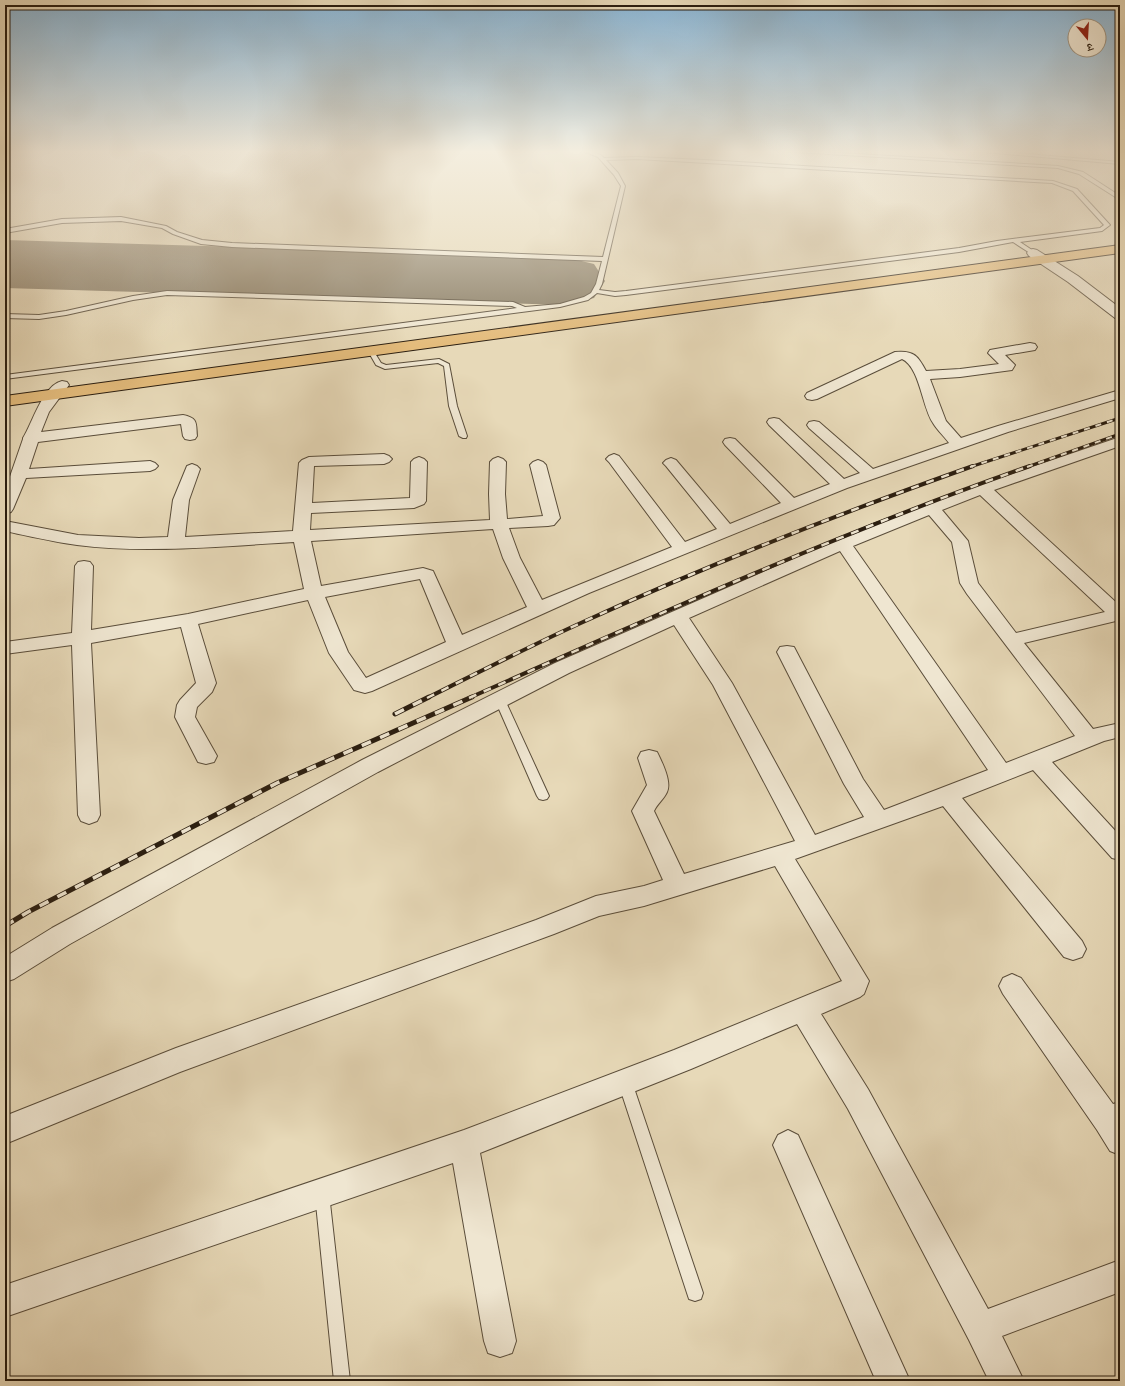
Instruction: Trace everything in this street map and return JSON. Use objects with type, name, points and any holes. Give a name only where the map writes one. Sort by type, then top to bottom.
[{"type":"main road","points":[[5,392],[57,390],[372,351],[1038,257],[1120,242]]},
{"type":"main road","points":[[5,401],[57,390],[584,316],[1038,257],[1120,250]]},
{"type":"street","points":[[1038,257],[1073,279],[1120,315]]},
{"type":"street","points":[[922,375],[960,373],[1007,367],[1008,365],[995,353],[1030,347]]},
{"type":"street","points":[[812,396],[899,355],[906,355],[913,359],[922,375],[939,422],[958,444]]},
{"type":"street","points":[[5,508],[13,494],[30,438],[57,390]]},
{"type":"street","points":[[384,459],[307,463],[301,536],[314,593],[339,653],[361,686],[368,686],[397,671],[538,610],[727,530],[841,485],[958,444],[1120,394]]},
{"type":"street","points":[[30,438],[183,419],[188,421],[190,436]]},
{"type":"street","points":[[774,422],[841,485]]},
{"type":"street","points":[[814,425],[870,474]]},
{"type":"street","points":[[5,970],[61,936],[370,766],[562,668],[879,528],[983,489],[1120,441]]},
{"type":"street","points":[[730,442],[792,505]]},
{"type":"street","points":[[614,459],[682,549]]},
{"type":"street","points":[[303,508],[414,503],[418,501],[419,462]]},
{"type":"street","points":[[498,462],[497,501],[499,524],[504,541],[538,610]]},
{"type":"street","points":[[671,464],[727,530]]},
{"type":"street","points":[[5,526],[41,534],[85,540],[139,543],[301,536],[548,521],[552,518],[538,465]]},
{"type":"street","points":[[19,474],[150,466]]},
{"type":"street","points":[[176,542],[181,500],[192,469]]},
{"type":"street","points":[[983,489],[1119,614]]},
{"type":"street","points":[[5,1130],[176,1061],[537,930],[596,906],[644,896],[782,856],[879,821],[1037,760],[1109,738],[1011,640],[983,605],[969,583],[960,541],[932,508]]},
{"type":"street","points":[[843,544],[1002,773]]},
{"type":"street","points":[[84,566],[81,638],[89,815]]},
{"type":"street","points":[[5,648],[81,638],[188,620],[314,593],[426,574],[457,645]]},
{"type":"street","points":[[1011,640],[1119,614]]},
{"type":"street","points":[[678,616],[722,683],[809,846]]},
{"type":"street","points":[[188,620],[206,683],[205,687],[187,705],[185,716],[206,756]]},
{"type":"street","points":[[787,652],[855,784],[879,821]]},
{"type":"street","points":[[649,758],[658,785],[657,791],[646,804],[643,811],[678,886]]},
{"type":"street","points":[[1037,760],[1120,851]]},
{"type":"street","points":[[947,795],[1073,949]]},
{"type":"street","points":[[5,1301],[464,1145],[626,1082],[851,989],[855,986],[856,981],[782,856]]},
{"type":"street","points":[[1012,986],[1116,1126]]},
{"type":"street","points":[[803,1009],[858,1098],[981,1328],[1007,1381]]},
{"type":"street","points":[[464,1145],[500,1341]]},
{"type":"street","points":[[788,1146],[893,1381]]},
{"type":"street","points":[[981,1328],[1120,1276]]},
{"type":"lane","points":[[5,377],[574,302],[584,299],[595,291],[599,284],[616,216]]},
{"type":"lane","points":[[595,291],[614,294],[626,293],[959,250],[1102,229],[1107,226],[1098,216]]},
{"type":"lane","points":[[5,231],[33,227],[62,220],[121,219],[164,227],[175,233],[201,242],[232,245],[605,259]]},
{"type":"lane","points":[[5,224],[33,227]]},
{"type":"lane","points":[[1015,241],[1038,257]]},
{"type":"lane","points":[[5,316],[39,317],[66,313],[133,298],[167,294],[513,304],[526,309]]},
{"type":"lane","points":[[372,351],[378,364],[385,367],[439,361],[448,365],[453,406],[462,436]]},
{"type":"lane","points":[[500,700],[543,796]]},
{"type":"lane","points":[[626,1082],[695,1293]]},
{"type":"lane","points":[[322,1194],[342,1381]]},
{"type":"runway","points":[[5,264],[565,281]]},
{"type":"railway","points":[[972,466],[1120,418]]},
{"type":"railway","points":[[1027,467],[1120,434]]},
{"type":"railway","points":[[395,714],[563,631],[679,580],[825,521],[972,466]]},
{"type":"railway","points":[[469,698],[677,606],[817,547],[1030,466]]},
{"type":"railway","points":[[5,926],[28,912],[277,783],[472,697]]}]
